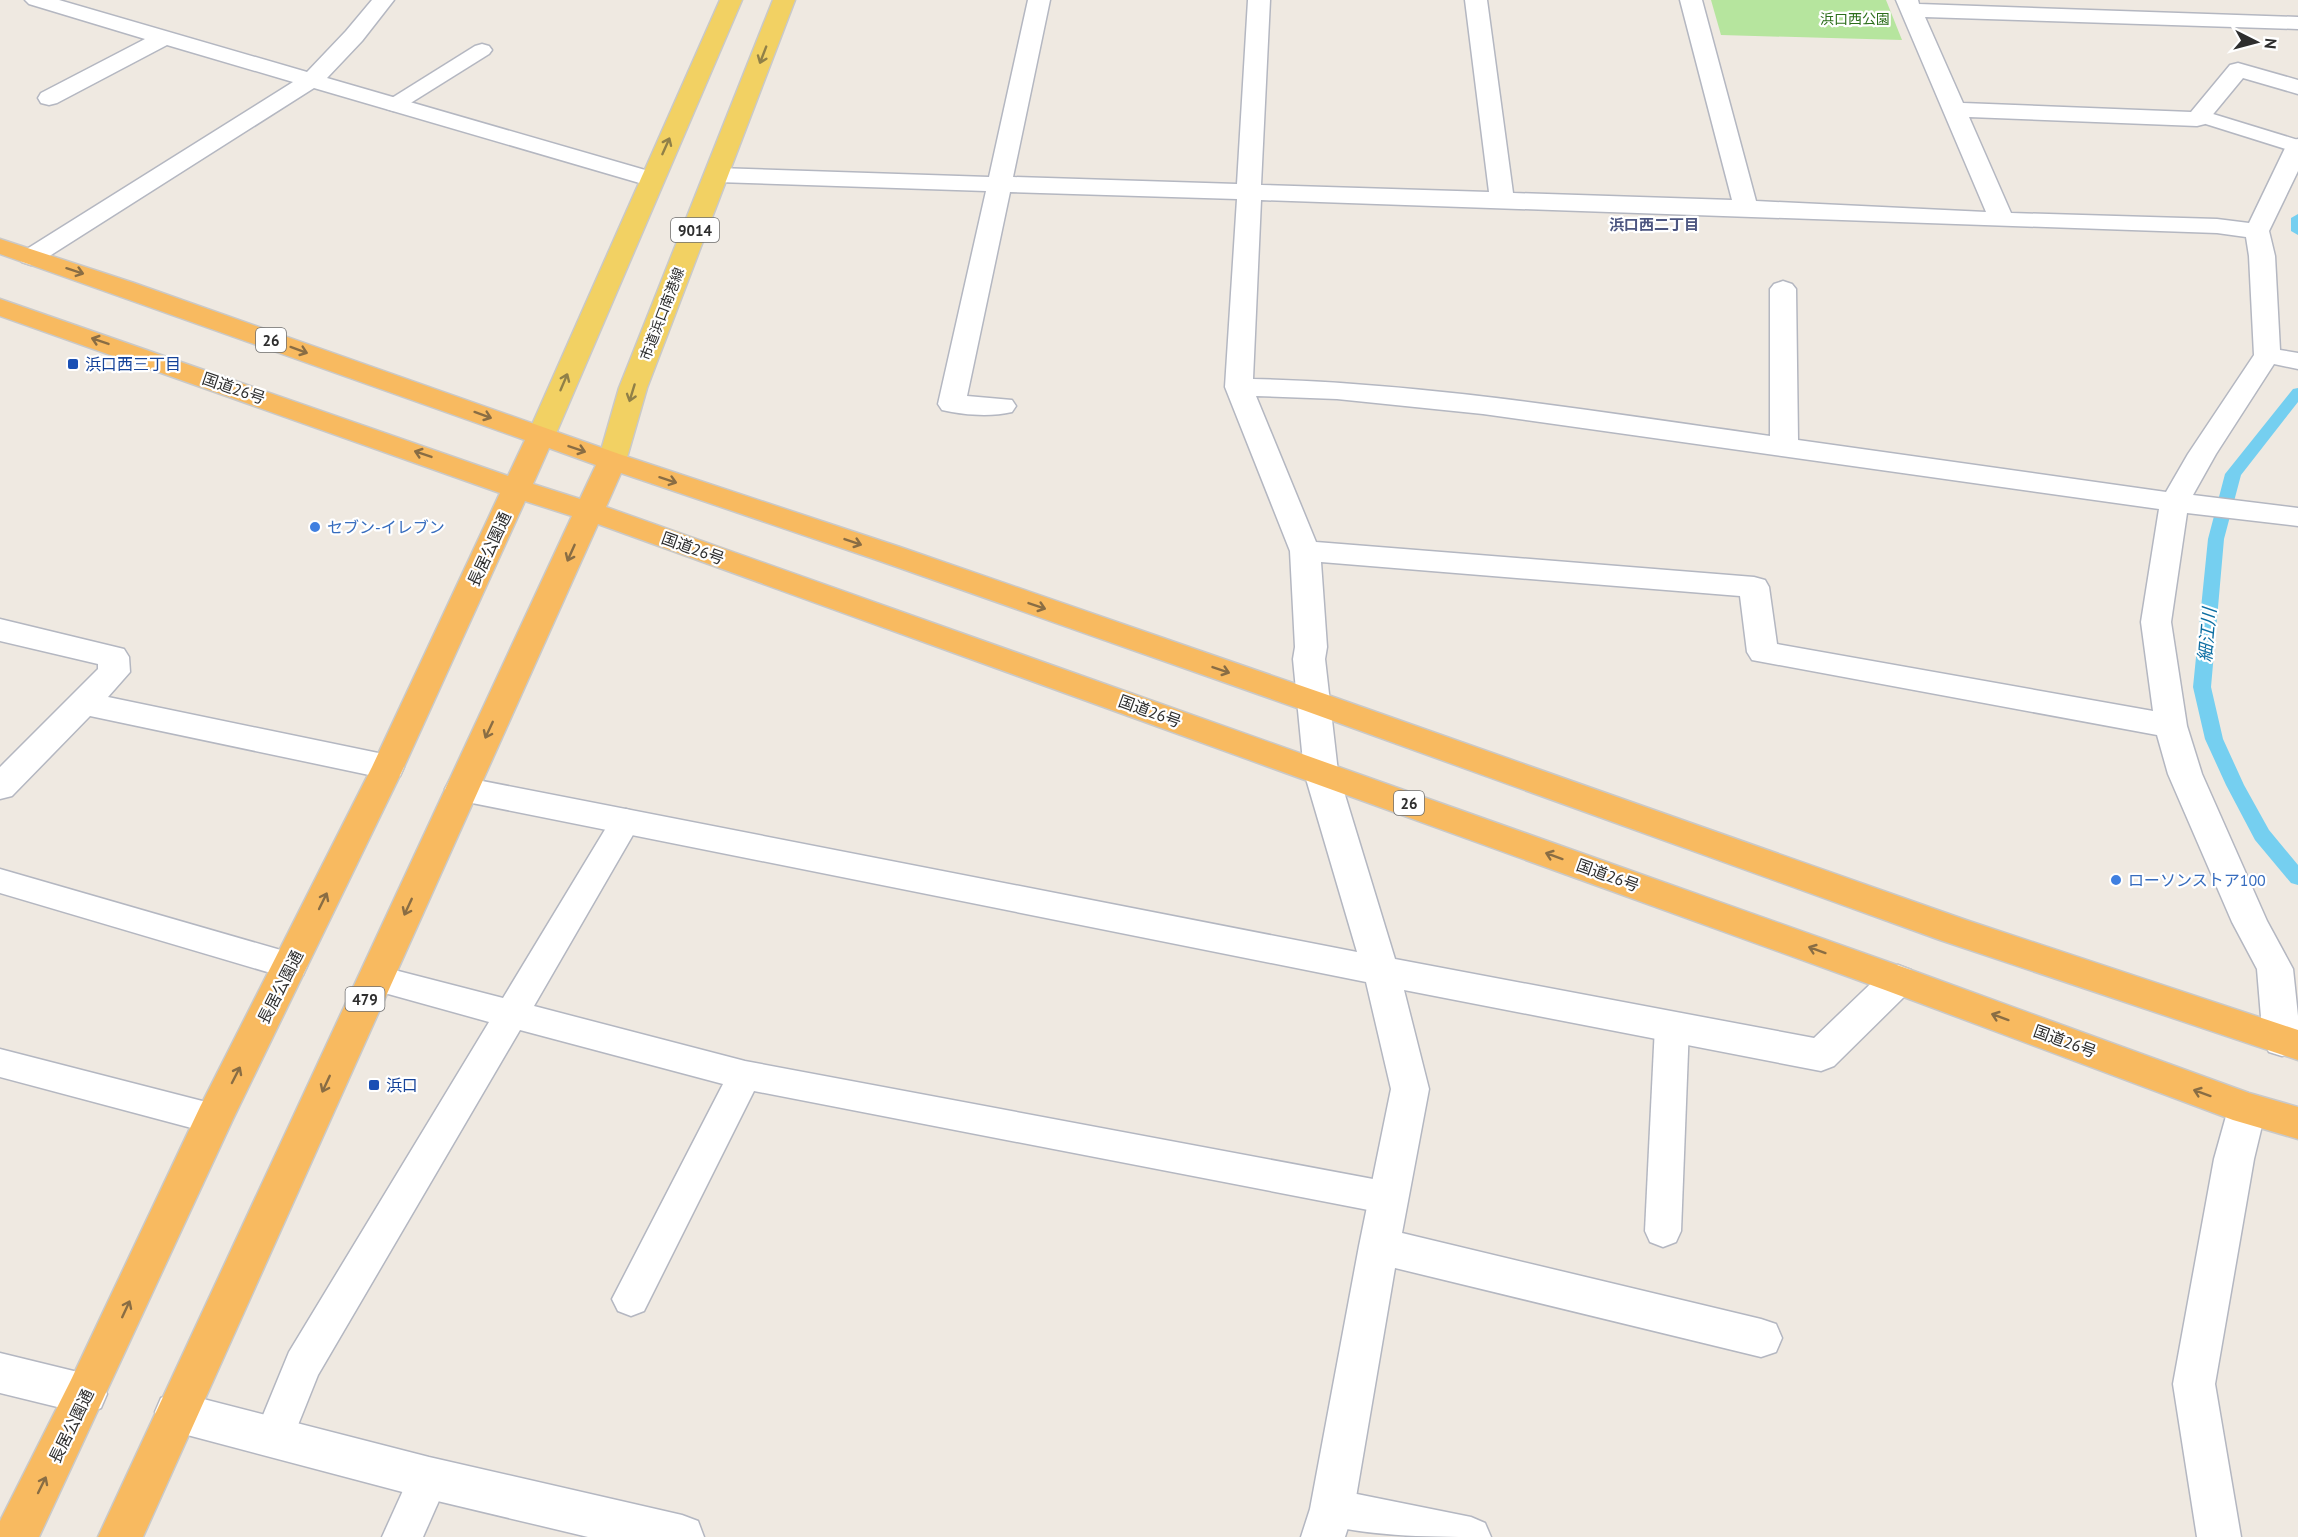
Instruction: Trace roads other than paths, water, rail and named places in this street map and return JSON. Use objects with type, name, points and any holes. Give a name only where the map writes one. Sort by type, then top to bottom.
[{"type":"highway","name":"26","points":[[0,246],[136,291],[612,461],[890,554],[1314,702],[1953,930],[2290,1043]]},
{"type":"highway","name":"国道26号","points":[[0,307],[517,489],[590,511],[1898,980],[2247,1109],[2298,1124]]},
{"type":"highway","name":"長居公園通","points":[[16,1537],[86,1394],[214,1119],[388,767],[541,436]]},
{"type":"highway","name":"479","points":[[120,1537],[612,461]]},
{"type":"main road","points":[[541,436],[651,179],[731,0]]},
{"type":"main road","name":"市道浜口南港線","points":[[612,461],[633,387],[784,0]]},
{"type":"street","points":[[36,0],[651,179]]},
{"type":"street","points":[[91,15],[107,0]]},
{"type":"street","points":[[31,257],[313,79],[354,36],[383,0]]},
{"type":"street","points":[[1002,406],[952,404],[1001,186],[1039,0]]},
{"type":"street","points":[[1259,0],[1239,387],[1305,551],[1311,647],[1309,659],[1321,772],[1380,971],[1410,1089],[1328,1523]]},
{"type":"street","points":[[1476,0],[1502,200]]},
{"type":"street","points":[[1691,0],[1746,208]]},
{"type":"street","points":[[2002,220],[1910,5],[1991,6],[2298,23]]},
{"type":"street","points":[[50,98],[165,37]]},
{"type":"street","points":[[1954,110],[2197,119],[2238,70],[2298,87]]},
{"type":"street","points":[[2290,1043],[2275,969],[2250,922],[2185,774],[2171,726],[2156,622],[2182,505],[2202,454],[2282,358],[2257,231],[2298,147]]},
{"type":"street","points":[[717,175],[1001,186],[1746,208],[2002,220],[2217,226],[2257,231]]},
{"type":"street","points":[[1784,289],[1784,446]]},
{"type":"street","points":[[1239,387],[1292,388],[1446,401],[1784,446],[2182,505],[2298,518]]},
{"type":"street","points":[[1305,551],[1754,587],[1763,652],[2171,726]]},
{"type":"street","points":[[0,630],[113,657],[114,672],[0,787]]},
{"type":"street","points":[[83,703],[388,767]]},
{"type":"street","points":[[462,789],[1380,971],[1821,1055],[1898,980]]},
{"type":"street","points":[[2219,1537],[2194,1384],[2234,1159],[2247,1109]]},
{"type":"street","points":[[1379,1246],[1761,1338]]},
{"type":"street","points":[[0,1373],[86,1394]]},
{"type":"street","points":[[176,1412],[429,1478],[681,1537]]},
{"type":"lane","points":[[394,105],[482,50]]},
{"type":"lane","points":[[2200,116],[2298,147]]},
{"type":"lane","points":[[274,1437],[303,1365],[514,1014],[626,821]]},
{"type":"lane","points":[[0,881],[291,966]]},
{"type":"lane","points":[[375,978],[745,1075],[1389,1198]]},
{"type":"lane","points":[[1663,1231],[1672,1026]]},
{"type":"lane","points":[[0,1063],[214,1119]]},
{"type":"lane","points":[[632,1299],[745,1075]]},
{"type":"lane","points":[[402,1537],[429,1478]]},
{"type":"lane","points":[[1328,1523],[1471,1537]]},
{"type":"waterway","name":"細江川","points":[[2298,218],[2298,231]]},
{"type":"waterway","name":"細江川","points":[[2298,392],[2233,474],[2216,539],[2202,687],[2214,739],[2235,785],[2262,835],[2298,878]]},
{"type":"place","name":"浜口西三丁目","points":[[73,364]]},
{"type":"place","name":"セブン-イレブン","points":[[315,527]]},
{"type":"place","name":"ローソンストア100","points":[[2116,880]]},
{"type":"place","name":"浜口","points":[[374,1085]]},
{"type":"district","name":"浜口西二丁目","points":[[1654,224]]},
{"type":"park label","name":"浜口西公園","points":[[1855,19]]}]
